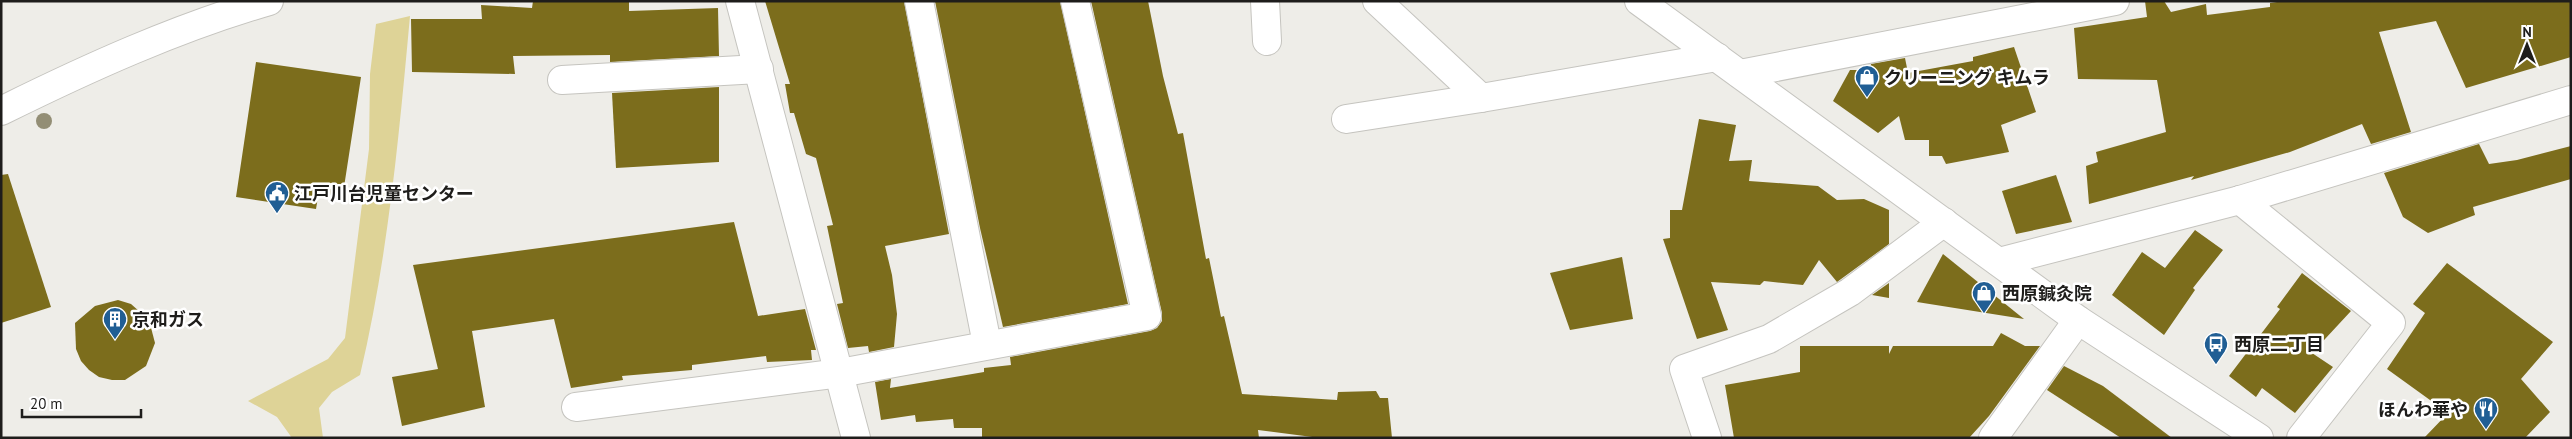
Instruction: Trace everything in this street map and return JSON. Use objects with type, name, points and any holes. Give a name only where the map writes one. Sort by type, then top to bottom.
[{"type":"street","points":[[1,111],[211,9],[269,1]]},
{"type":"street","points":[[740,1],[856,438]]},
{"type":"street","points":[[919,1],[987,344]]},
{"type":"street","points":[[576,407],[840,373],[987,344],[1148,316],[1075,1]]},
{"type":"street","points":[[1264,1],[1267,41]]},
{"type":"street","points":[[1377,1],[1481,98]]},
{"type":"street","points":[[1639,1],[2078,320],[2259,438]]},
{"type":"street","points":[[1740,74],[2055,8],[2115,1]]},
{"type":"street","points":[[1346,119],[1481,98],[1717,57]]},
{"type":"street","points":[[562,80],[759,69]]},
{"type":"street","points":[[1999,262],[2240,200],[2571,100]]},
{"type":"street","points":[[2240,200],[2390,323],[2301,438]]},
{"type":"street","points":[[1708,438],[1684,369],[1769,339],[1850,292],[1944,222]]},
{"type":"street","points":[[1993,438],[2078,320]]},
{"type":"shaded area","points":[[410,16],[397,151],[385,241],[370,331],[360,375],[332,392],[319,408],[323,438],[292,438],[277,417],[248,401],[328,359],[345,338],[369,149],[370,74],[376,24]]},
{"type":"building","points":[[533,1],[629,1],[629,11],[718,8],[719,56],[610,62],[610,55],[513,56],[515,74],[412,72],[411,19],[482,19],[481,5],[532,8]]},
{"type":"building","points":[[765,1],[904,1],[949,234],[885,246],[892,275],[897,314],[894,347],[869,352],[868,346],[848,348],[837,304],[843,303],[827,226],[833,225],[816,158],[806,154],[794,113],[790,113],[785,84],[790,84]]},
{"type":"building","points":[[935,1],[1060,1],[1128,304],[1003,327],[980,228]]},
{"type":"building","points":[[1091,1],[1148,1],[1163,76],[1178,134],[1183,133],[1206,259],[1209,258],[1221,317],[1224,316],[1242,394],[1337,400],[1338,392],[1376,391],[1380,398],[1388,398],[1392,438],[1320,438],[1258,430],[1259,438],[982,438],[982,428],[954,428],[953,419],[916,422],[915,415],[881,420],[875,382],[891,379],[890,388],[984,372],[984,368],[1011,365],[1010,357],[1150,331],[1157,328],[1162,321],[1162,313]]},
{"type":"building","points":[[2145,1],[2164,1],[2171,12],[2206,4],[2207,15],[2270,7],[2270,3],[2284,1],[2571,1],[2571,57],[2466,88],[2436,21],[2379,32],[2411,132],[2371,144],[2362,124],[2290,152],[2191,180],[2194,176],[2089,204],[2086,166],[2098,162],[2096,152],[2166,132],[2157,80],[2078,79],[2074,28],[2147,17]]},
{"type":"building","points":[[2014,47],[2036,112],[2001,125],[2009,152],[1946,164],[1942,156],[1929,156],[1929,140],[1905,140],[1899,116],[1878,133],[1833,101],[1850,70],[1870,70],[1871,64],[1905,58],[1908,73],[1973,61],[1973,57]]},
{"type":"building","points":[[256,62],[361,77],[342,200],[318,197],[316,209],[236,197]]},
{"type":"building","points":[[719,87],[719,162],[616,168],[612,93]]},
{"type":"building","points":[[1699,119],[1736,125],[1729,161],[1752,160],[1749,181],[1818,186],[1837,200],[1864,199],[1889,210],[1889,244],[1837,282],[1819,260],[1803,285],[1764,281],[1760,285],[1711,282],[1728,330],[1697,339],[1663,239],[1670,238],[1670,210],[1682,210]]},
{"type":"building","points":[[2479,144],[2489,164],[2517,160],[2571,146],[2571,179],[2473,207],[2475,215],[2428,233],[2403,217],[2384,173]]},
{"type":"building","points":[[8,174],[51,307],[1,323],[1,175]]},
{"type":"building","points":[[2056,175],[2072,222],[2016,234],[2002,191]]},
{"type":"building","points":[[734,222],[758,316],[805,309],[816,350],[811,350],[812,360],[767,362],[766,356],[692,365],[692,370],[622,376],[623,380],[571,388],[554,319],[472,331],[485,407],[402,426],[392,377],[438,369],[413,265]]},
{"type":"building","points":[[2195,230],[2223,250],[2193,288],[2195,290],[2164,335],[2112,295],[2142,252],[2165,268]]},
{"type":"building","points":[[1943,254],[2024,319],[1917,302]]},
{"type":"building","points":[[1622,257],[1633,319],[1570,330],[1550,273]]},
{"type":"building","points":[[2447,263],[2553,342],[2521,379],[2550,412],[2525,438],[2424,438],[2448,413],[2387,369],[2425,313],[2413,304]]},
{"type":"building","points":[[2302,273],[2351,311],[2312,353],[2333,367],[2295,413],[2262,388],[2256,397],[2229,376],[2280,309],[2277,307]]},
{"type":"building","points":[[1889,283],[1889,298],[1872,295]]},
{"type":"building","name":"京和ガス","points":[[118,300],[131,304],[149,320],[155,343],[146,366],[125,380],[99,377],[81,361],[76,349],[75,323],[95,306]]},
{"type":"building","points":[[2001,333],[2025,346],[2040,346],[1989,416],[1969,438],[1734,438],[1725,385],[1800,372],[1800,346],[1889,346],[1889,354],[1893,346],[1993,346]]},
{"type":"building","points":[[2064,366],[2103,386],[2172,438],[2121,438],[2047,390]]},
{"type":"place","name":"クリーニング キムラ","points":[[1867,98]]},
{"type":"place","name":"江戸川台児童センター","points":[[277,214]]},
{"type":"place","name":"西原鍼灸院","points":[[1984,314]]},
{"type":"place","name":"京和ガス","points":[[115,340]]},
{"type":"place","name":"西原二丁目","points":[[2216,365]]},
{"type":"place","name":"ほんわ華や","points":[[2486,430]]}]
